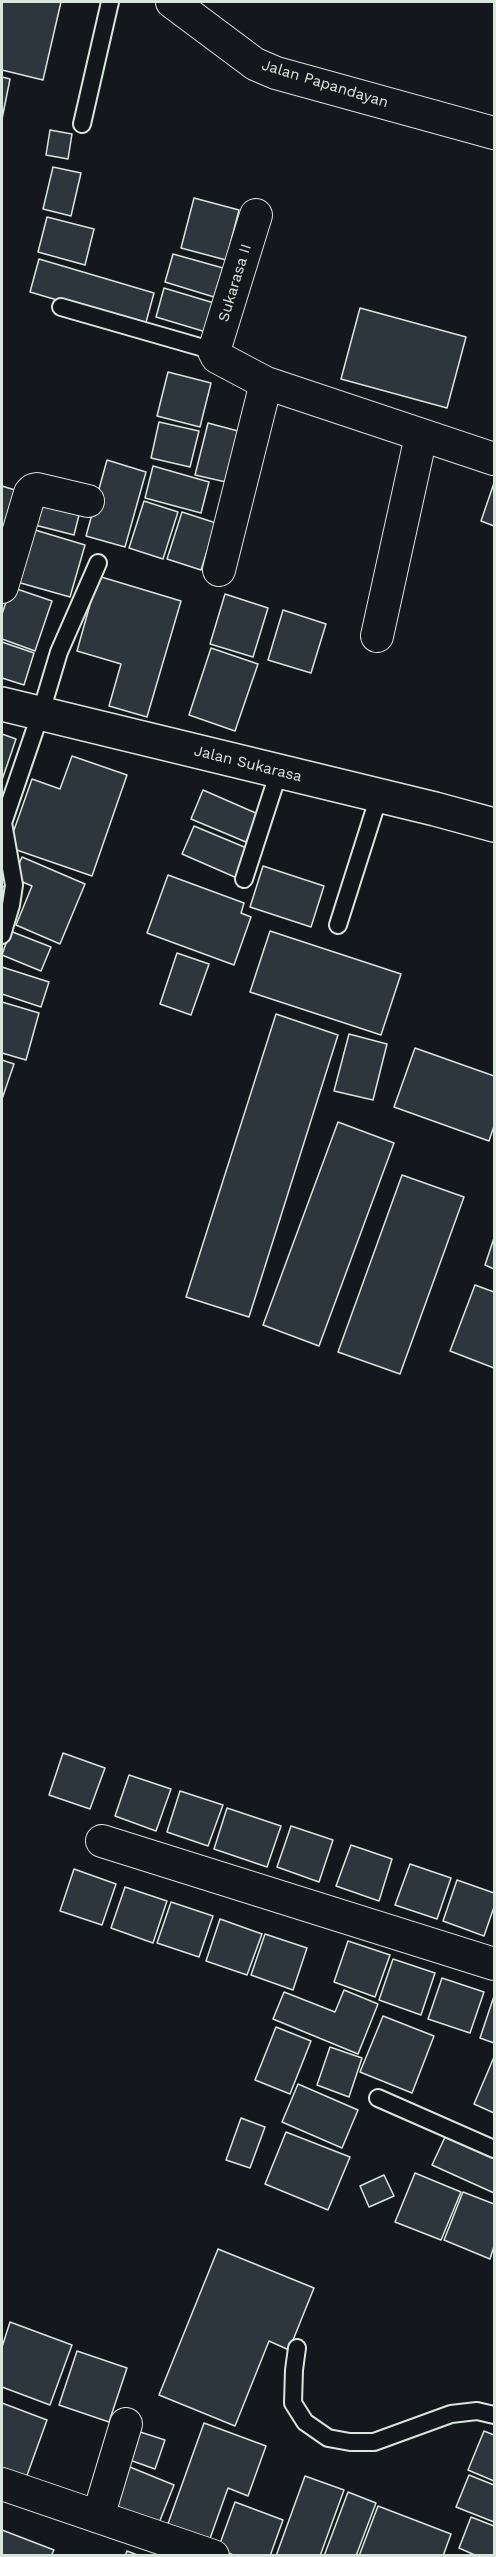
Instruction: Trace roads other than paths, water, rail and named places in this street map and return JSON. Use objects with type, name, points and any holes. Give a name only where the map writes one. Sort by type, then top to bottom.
[{"type":"street","name":"Jalan Papandayan","points":[[172,2],[255,64],[276,73],[495,134]]},
{"type":"street","name":"Sukarasa II","points":[[214,351],[256,215]]},
{"type":"street","points":[[214,351],[217,357],[266,383],[495,459]]},
{"type":"street","points":[[219,570],[266,383]]},
{"type":"street","points":[[377,636],[421,436]]},
{"type":"street","points":[[2,587],[33,490],[38,489],[88,501]]},
{"type":"street","name":"Jalan Sukarasa","points":[[2,704],[495,825]]},
{"type":"street","points":[[102,1841],[495,1964]]},
{"type":"street","points":[[98,2517],[126,2424]]},
{"type":"street","points":[[2,2484],[213,2556]]},
{"type":"lane","points":[[82,124],[110,2]]},
{"type":"lane","points":[[61,307],[214,351]]},
{"type":"lane","points":[[2,934],[12,905],[14,885],[3,823],[41,712],[58,652],[98,563]]},
{"type":"lane","points":[[244,879],[279,771]]},
{"type":"lane","points":[[338,925],[379,796]]},
{"type":"lane","points":[[378,2098],[495,2149]]},
{"type":"lane","points":[[297,2348],[293,2403],[306,2422],[328,2438],[350,2442],[374,2442],[451,2414],[477,2411],[495,2415]]}]
